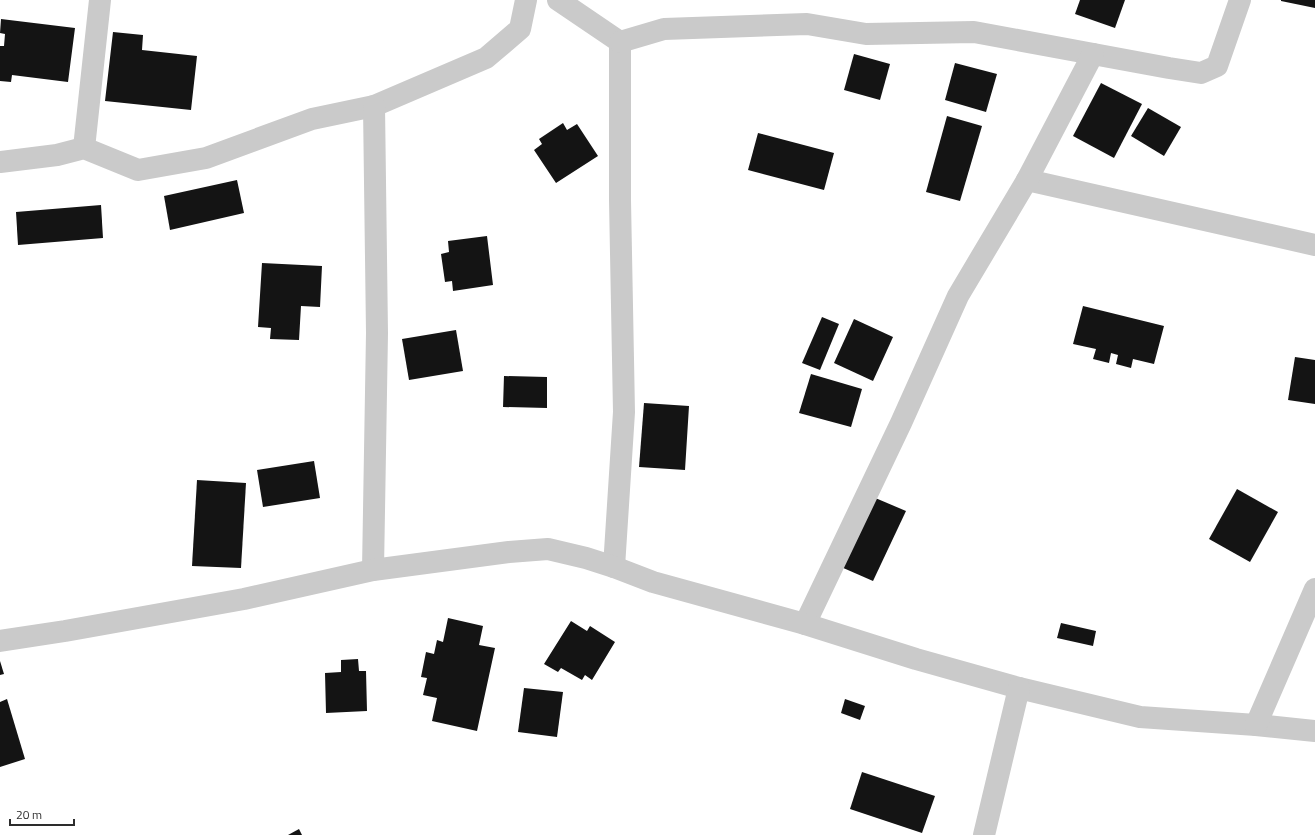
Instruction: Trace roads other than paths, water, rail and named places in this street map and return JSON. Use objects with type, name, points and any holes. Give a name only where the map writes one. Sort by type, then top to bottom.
[{"type":"street","points":[[84,148],[100,0]]},
{"type":"street","points":[[0,162],[57,155],[84,148],[138,170],[206,158],[312,119],[374,106],[486,58],[520,29],[526,0]]},
{"type":"street","points":[[558,0],[620,42]]},
{"type":"street","points":[[620,42],[664,29],[807,24],[866,34],[974,32],[1201,73],[1217,66],[1240,0]]},
{"type":"street","points":[[614,567],[624,412],[620,207],[620,42]]},
{"type":"street","points":[[805,624],[901,423],[958,296],[1027,180],[1093,54]]},
{"type":"street","points":[[373,570],[378,334],[374,106]]},
{"type":"street","points":[[1027,180],[1315,244]]},
{"type":"street","points":[[0,641],[244,599],[373,570],[509,552],[548,549],[586,558],[653,582],[805,624],[916,659],[1019,688],[1140,717],[1256,725],[1315,731]]},
{"type":"street","points":[[1256,725],[1315,589]]},
{"type":"street","points":[[984,835],[1019,688]]}]
